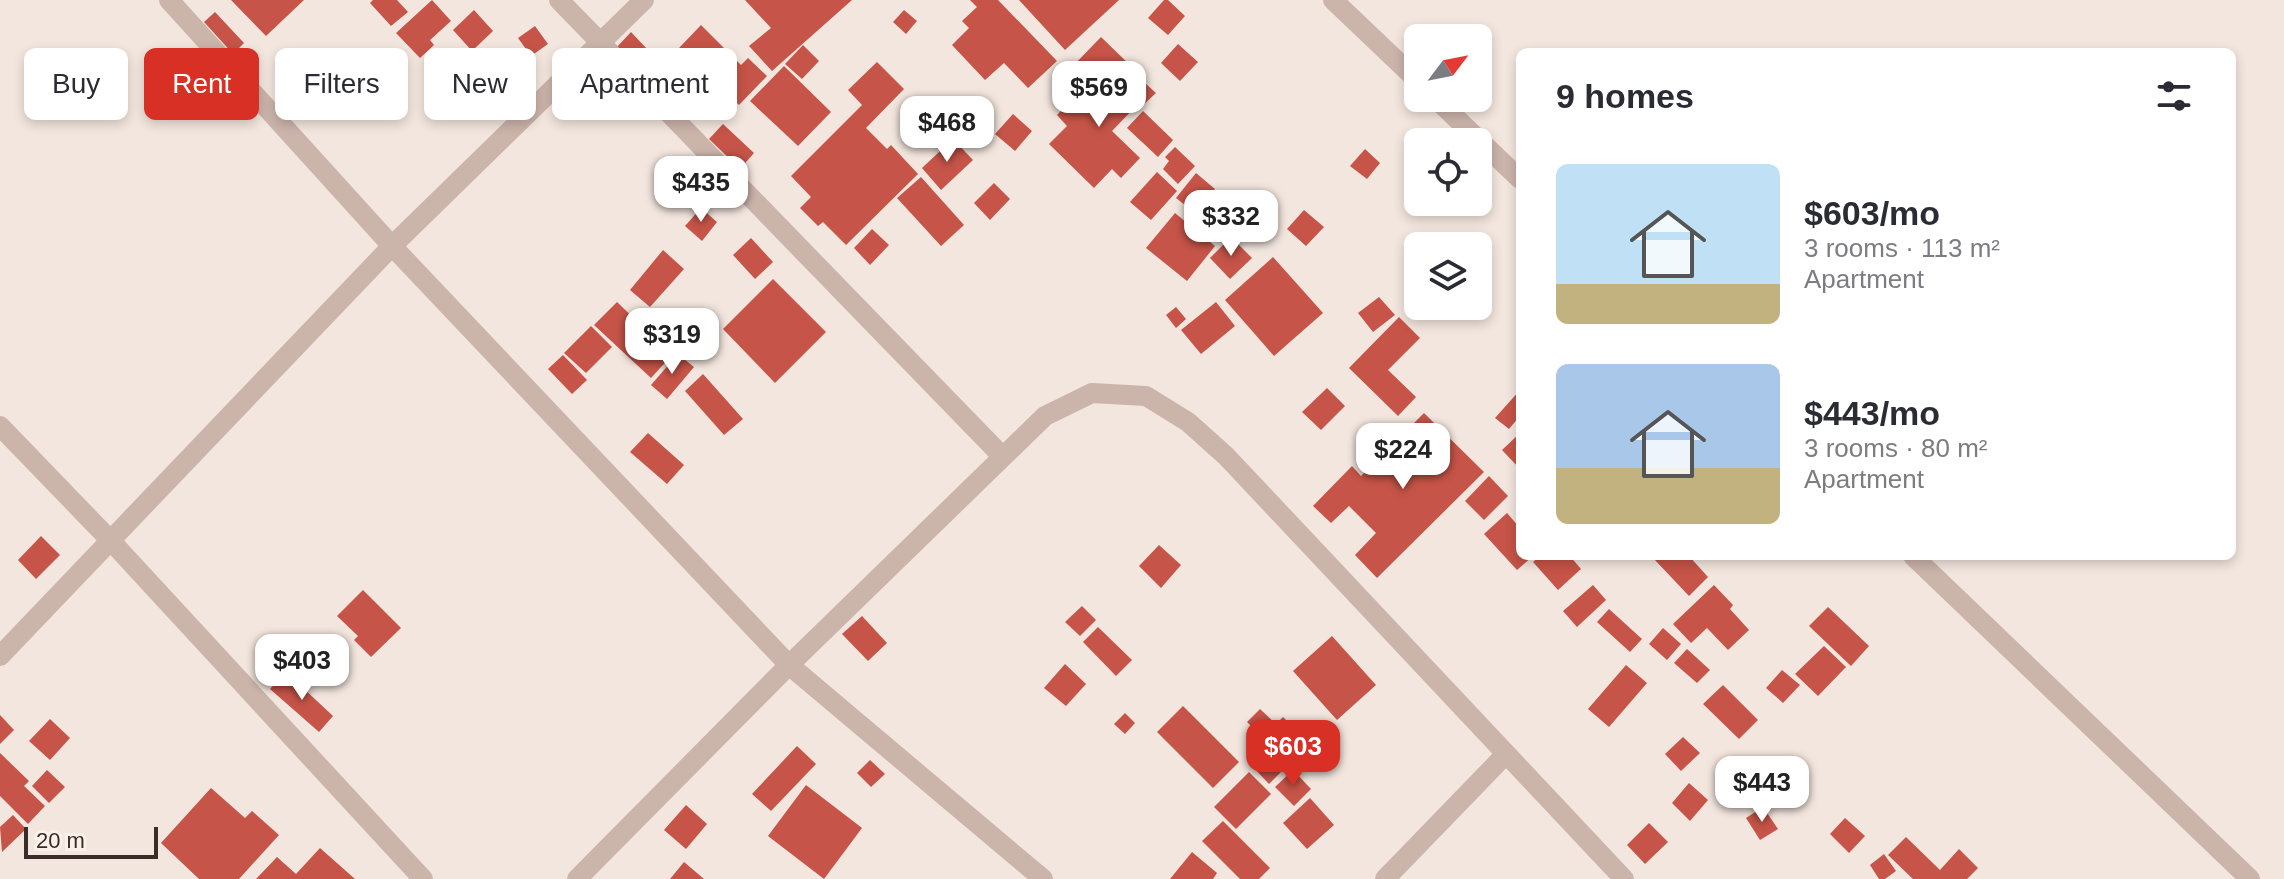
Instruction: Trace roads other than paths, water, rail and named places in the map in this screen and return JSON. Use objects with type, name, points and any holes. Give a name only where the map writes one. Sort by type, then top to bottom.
[{"type":"street","points":[[169,0],[392,246],[789,665],[1043,879]]},
{"type":"street","points":[[559,0],[1002,456]]},
{"type":"street","points":[[0,656],[392,246],[644,0]]},
{"type":"street","points":[[1333,0],[1404,68]]},
{"type":"street","points":[[1450,112],[1516,175]]},
{"type":"street","points":[[577,879],[1002,456],[1045,416],[1092,393],[1146,396],[1188,422],[1226,456],[1624,879]]},
{"type":"street","points":[[0,426],[111,541],[423,879]]},
{"type":"street","points":[[1917,560],[2250,879]]},
{"type":"street","points":[[1385,879],[1506,754]]}]
